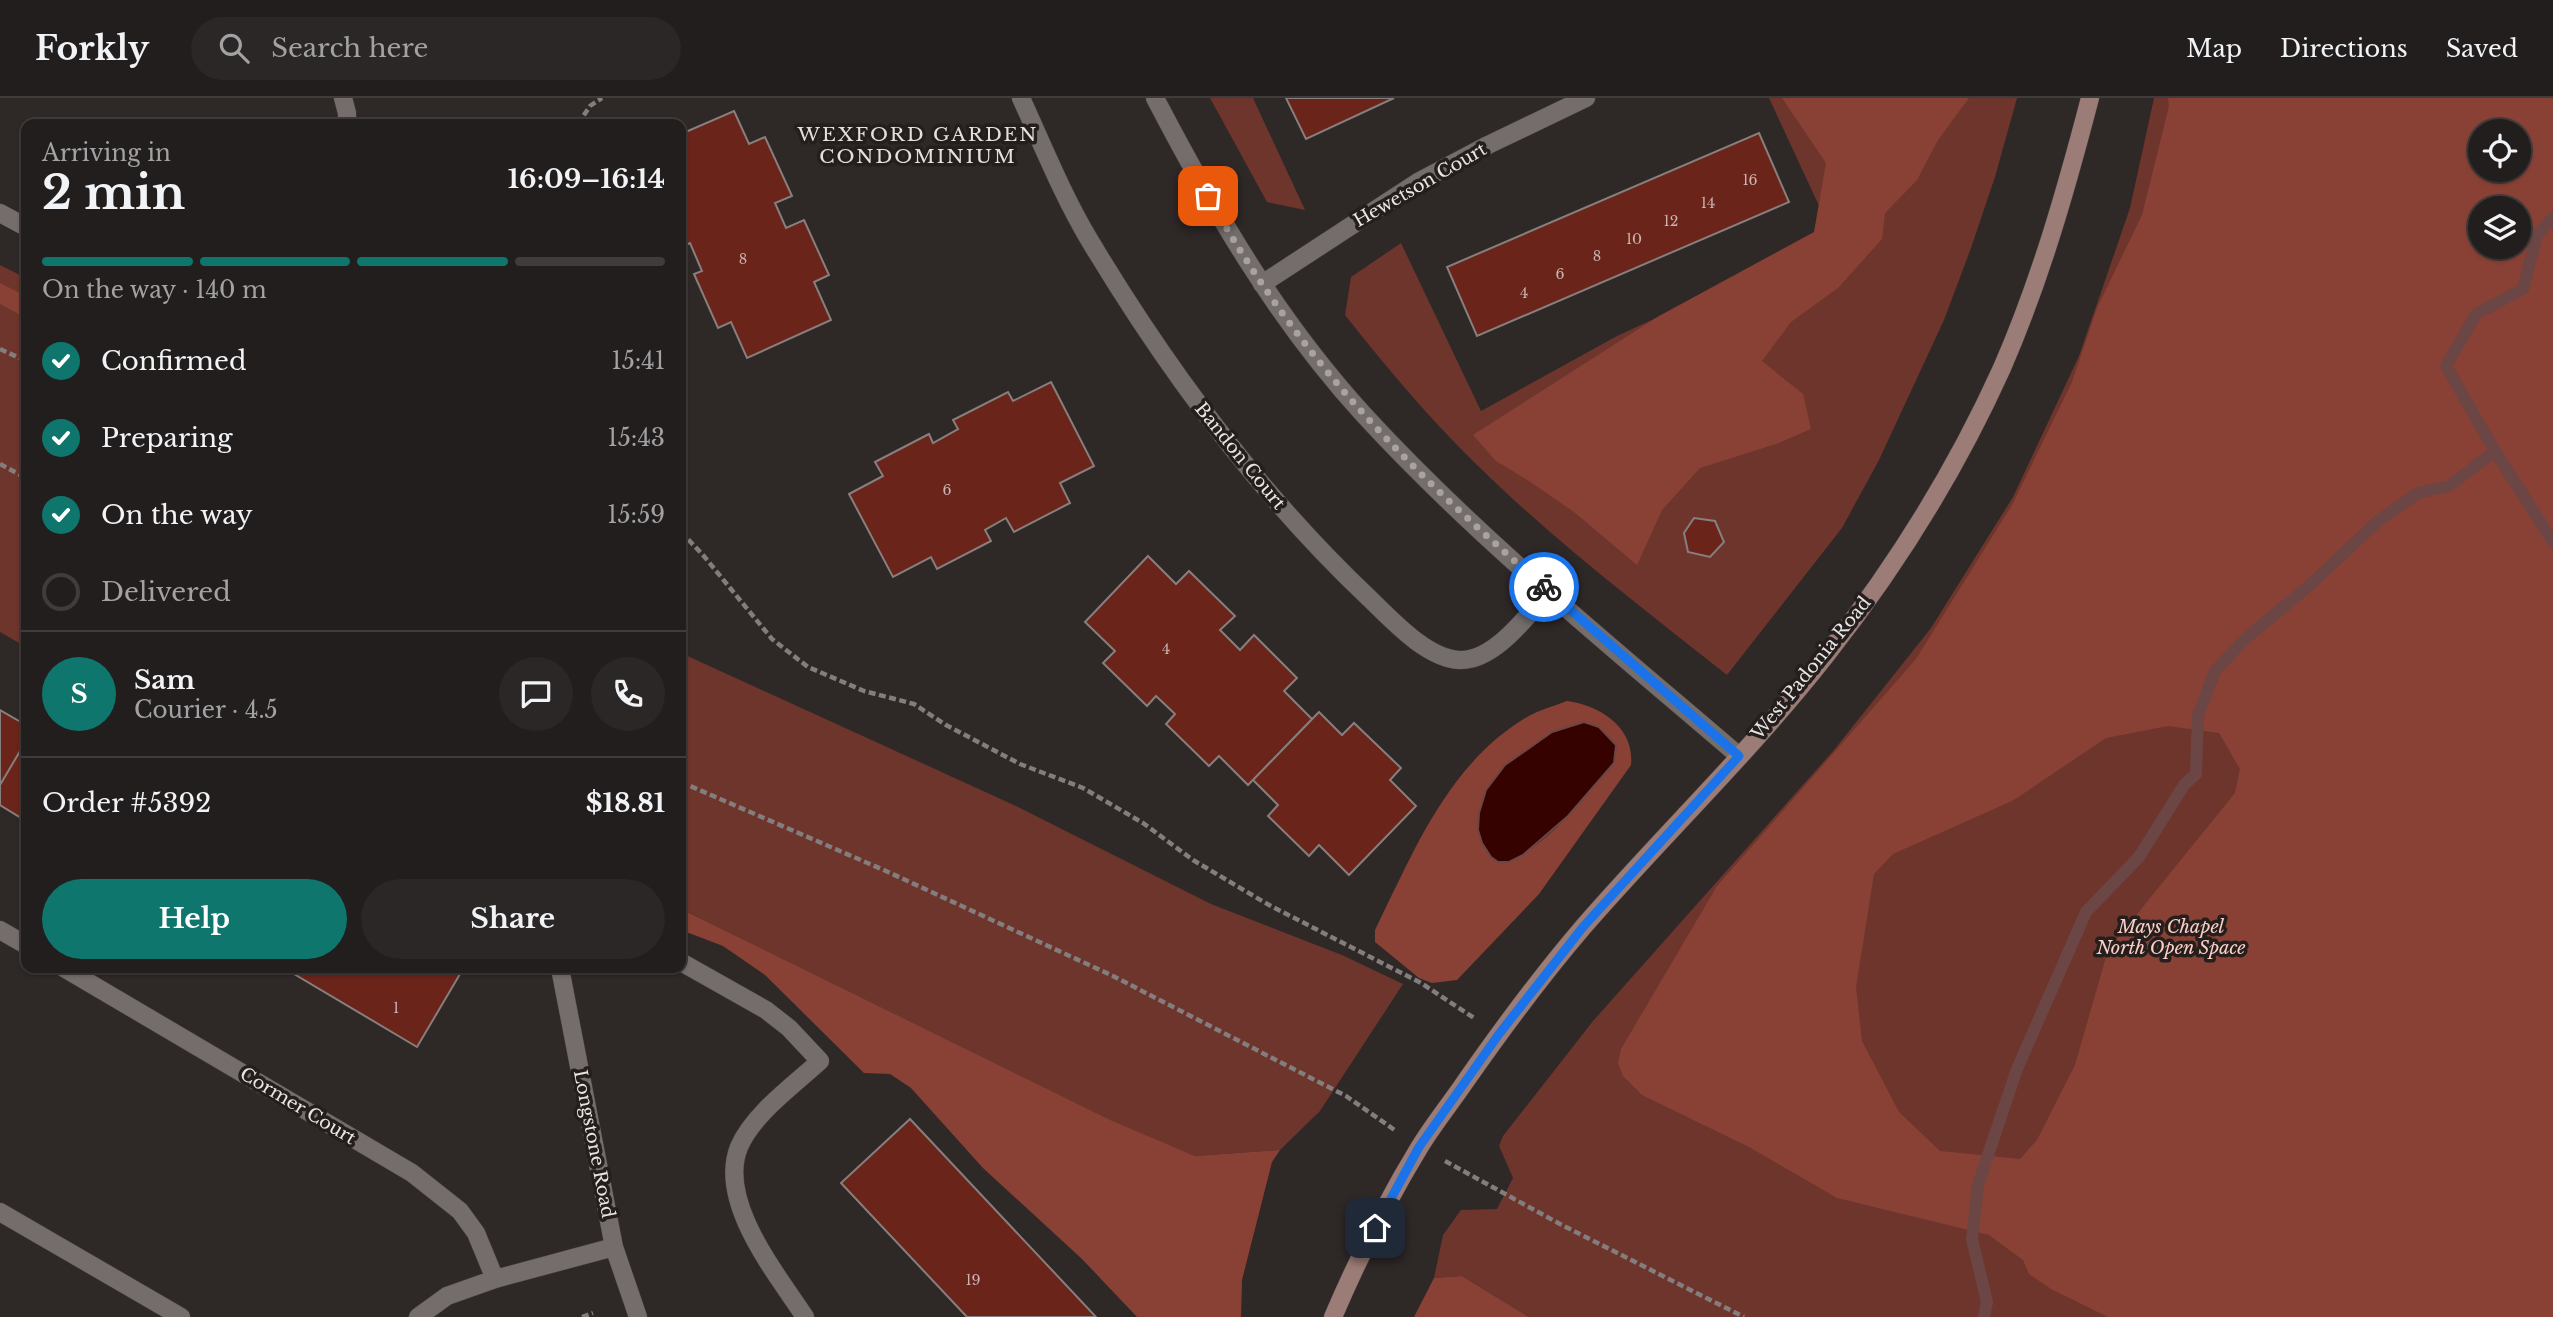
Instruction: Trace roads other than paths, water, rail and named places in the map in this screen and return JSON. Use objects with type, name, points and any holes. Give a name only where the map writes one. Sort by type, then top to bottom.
[{"type":"main road","name":"West Padonia Road","points":[[1333,1317],[1375,1228],[1419,1147],[1499,1034],[1583,927],[1739,756],[1826,655],[1895,561],[1948,473],[2001,369],[2037,279],[2067,187],[2090,98]]},
{"type":"street","points":[[343,98],[347,119]]},
{"type":"street","name":"Bandon Court","points":[[1021,98],[1062,187],[1090,239],[1205,415],[1267,492],[1330,562],[1405,632],[1435,653],[1460,660],[1483,655],[1504,640],[1549,592]]},
{"type":"street","points":[[1155,98],[1228,233],[1314,354],[1363,413],[1426,478],[1549,592],[1739,756]]},
{"type":"street","name":"Hewetson Court","points":[[1262,284],[1418,182],[1586,98]]},
{"type":"street","points":[[0,213],[21,224]]},
{"type":"street","points":[[0,930],[21,942]]},
{"type":"street","points":[[686,965],[766,1010],[789,1028],[820,1061],[754,1123],[739,1148],[734,1177],[740,1203],[754,1238],[805,1317]]},
{"type":"street","name":"Cormer Court","points":[[72,973],[422,1181],[460,1211],[475,1233],[495,1279]]},
{"type":"street","name":"Longstone Road","points":[[564,973],[614,1247],[638,1317]]},
{"type":"street","points":[[0,1212],[181,1317]]},
{"type":"street","points":[[418,1317],[447,1296],[495,1279],[614,1247]]},
{"type":"waterway","points":[[1984,1317],[1987,1302],[1972,1239],[1978,1185],[2017,1069],[2086,912],[2139,857],[2184,785],[2196,774],[2198,715],[2215,671],[2243,641],[2312,583],[2378,521],[2418,493],[2449,486],[2495,451],[2446,366],[2476,314],[2523,289],[2537,235],[2553,218]]},
{"type":"waterway","points":[[2495,451],[2553,542]]},
{"type":"district","name":"WEXFORD GARDEN CONDOMINIUM","points":[[918,145]]},
{"type":"park label","name":"Mays Chapel North Open Space","points":[[2171,937]]}]
